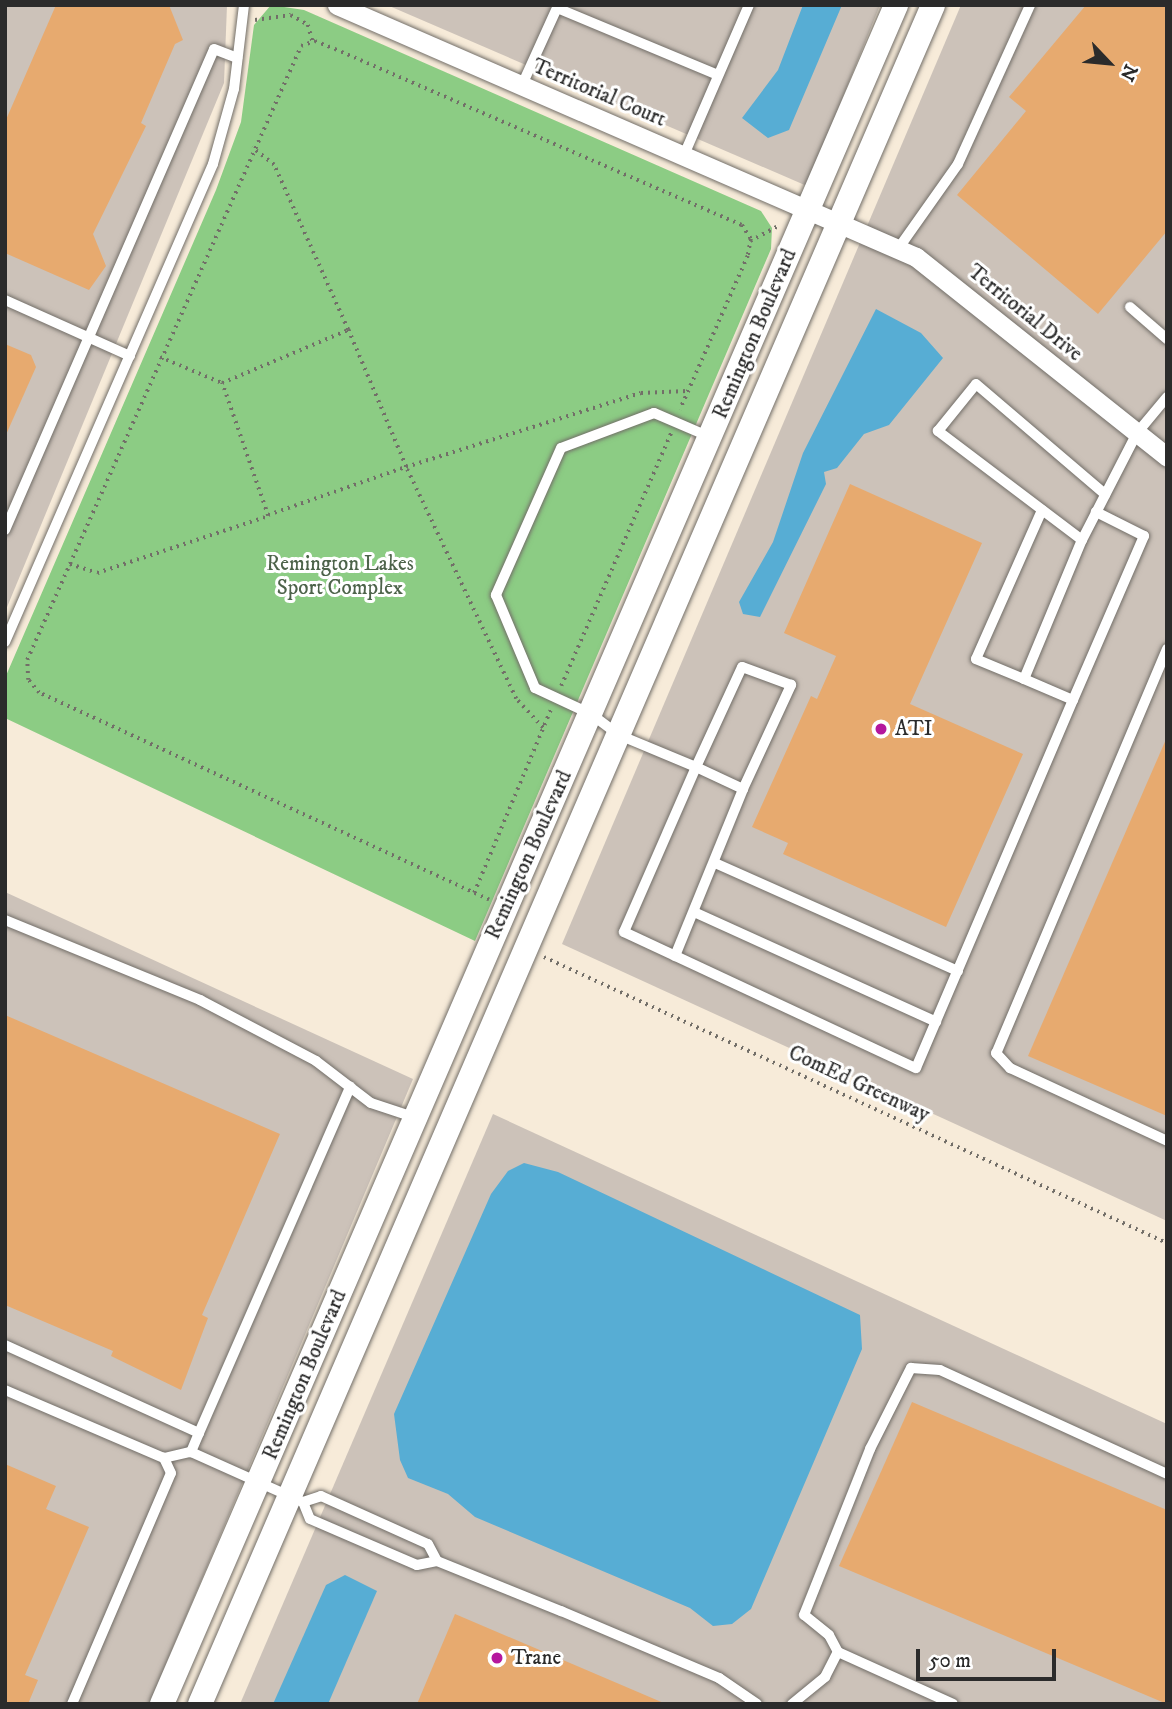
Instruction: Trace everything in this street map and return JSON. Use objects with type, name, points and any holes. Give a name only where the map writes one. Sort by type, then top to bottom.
[{"type":"street","name":"Territorial Court","points":[[337,5],[842,224]]},
{"type":"street","name":"Remington Boulevard","points":[[162,1704],[896,5]]},
{"type":"street","name":"Remington Boulevard","points":[[200,1704],[297,1499],[619,735],[842,224],[933,5]]},
{"type":"street","name":"Territorial Drive","points":[[842,224],[898,249],[959,288],[1167,457]]},
{"type":"lane","points":[[5,642],[213,164],[237,58],[244,5]]},
{"type":"lane","points":[[684,155],[749,5]]},
{"type":"lane","points":[[898,249],[958,164],[1030,5]]},
{"type":"lane","points":[[522,85],[557,8],[718,75]]},
{"type":"lane","points":[[5,530],[214,49],[237,58]]},
{"type":"lane","points":[[5,300],[130,356]]},
{"type":"lane","points":[[1130,307],[1167,339]]},
{"type":"lane","points":[[1082,540],[938,431],[976,384],[1105,494]]},
{"type":"lane","points":[[1024,679],[1082,540],[1105,494],[1137,433],[1167,397]]},
{"type":"lane","points":[[711,437],[654,413],[561,448],[496,595],[535,688],[591,714],[619,735],[743,789]]},
{"type":"lane","points":[[1042,510],[976,659],[1073,700]]},
{"type":"lane","points":[[675,956],[743,789],[791,685],[742,667],[624,932],[675,956],[916,1068],[1144,537],[1096,512]]},
{"type":"lane","points":[[1167,649],[996,1053],[1010,1068],[1167,1141]]},
{"type":"lane","points":[[715,863],[958,971]]},
{"type":"lane","points":[[694,912],[936,1022]]},
{"type":"lane","points":[[5,920],[200,999],[316,1061],[371,1102],[416,1118]]},
{"type":"lane","points":[[191,1452],[350,1087]]},
{"type":"lane","points":[[5,1345],[199,1433]]},
{"type":"lane","points":[[953,1704],[838,1652],[829,1635],[804,1615],[870,1449],[911,1368],[940,1370],[1167,1474]]},
{"type":"lane","points":[[5,1390],[164,1458],[191,1452],[297,1499],[321,1496],[429,1544],[437,1561]]},
{"type":"lane","points":[[72,1704],[171,1473],[164,1458]]},
{"type":"lane","points":[[297,1499],[310,1520],[417,1565],[437,1561],[719,1678],[757,1704]]},
{"type":"lane","points":[[792,1704],[825,1677],[838,1652]]},
{"type":"path","points":[[256,20],[291,15],[308,25],[313,42]]},
{"type":"path","points":[[313,42],[293,55],[27,660],[29,680],[39,693],[495,903]]},
{"type":"path","points":[[313,42],[742,225],[750,241]]},
{"type":"path","points":[[252,148],[274,165],[406,467],[516,699],[542,728]]},
{"type":"path","points":[[474,893],[542,728],[676,422],[750,241],[778,225]]},
{"type":"path","points":[[160,357],[222,383],[348,330]]},
{"type":"path","points":[[222,383],[268,516]]},
{"type":"path","points":[[69,564],[96,572],[268,516],[406,467],[640,393],[687,391]]},
{"type":"path","name":"ComEd Greenway","points":[[538,953],[1167,1243]]},
{"type":"shaded area","points":[[5,5],[227,5],[224,83],[5,612]]},
{"type":"shaded area","points":[[387,5],[880,5],[807,186]]},
{"type":"shaded area","points":[[961,5],[1167,5],[1167,1221],[562,944]]},
{"type":"shaded area","points":[[5,892],[413,1079],[149,1704],[5,1704]]},
{"type":"shaded area","points":[[493,1114],[1167,1424],[1167,1704],[240,1704]]},
{"type":"green space","name":"Remington Lakes Sport Complex","points":[[271,5],[304,10],[761,211],[772,228],[771,249],[475,941],[5,718],[5,678],[216,190],[241,122],[254,25]]},
{"type":"water","points":[[803,5],[842,5],[789,130],[768,138],[742,118],[778,70]]},
{"type":"water","points":[[876,309],[921,333],[943,358],[889,425],[864,434],[837,468],[824,472],[826,484],[760,617],[743,614],[739,602],[773,542],[803,453]]},
{"type":"water","points":[[524,1163],[558,1172],[860,1315],[862,1349],[751,1609],[732,1624],[713,1626],[690,1608],[475,1517],[448,1494],[408,1478],[400,1460],[394,1414],[491,1194],[508,1171]]},
{"type":"water","points":[[345,1575],[377,1591],[328,1704],[273,1704],[326,1585]]},
{"type":"building","points":[[56,5],[169,5],[183,40],[175,44],[141,123],[146,126],[93,234],[106,266],[89,290],[5,253],[5,122]]},
{"type":"building","points":[[1086,5],[1167,5],[1167,231],[1098,314],[957,195],[1026,111],[1009,97]]},
{"type":"building","points":[[5,344],[31,355],[36,367],[5,437]]},
{"type":"building","name":"ATI","points":[[850,484],[982,543],[910,704],[1023,754],[946,927],[783,854],[788,843],[752,827],[811,696],[817,699],[836,656],[784,633]]},
{"type":"building","points":[[1167,737],[1167,1116],[1028,1056]]},
{"type":"building","points":[[5,1015],[280,1134],[202,1315],[208,1318],[181,1390],[111,1356],[113,1351],[5,1305]]},
{"type":"building","points":[[912,1402],[1167,1510],[1167,1704],[839,1566]]},
{"type":"building","points":[[5,1464],[56,1486],[46,1509],[89,1527],[25,1675],[38,1680],[28,1704],[5,1704]]},
{"type":"building","name":"Trane","points":[[455,1614],[666,1704],[417,1704]]},
{"type":"place","name":"ATI","points":[[881,729]]},
{"type":"place","name":"Trane","points":[[497,1658]]}]
